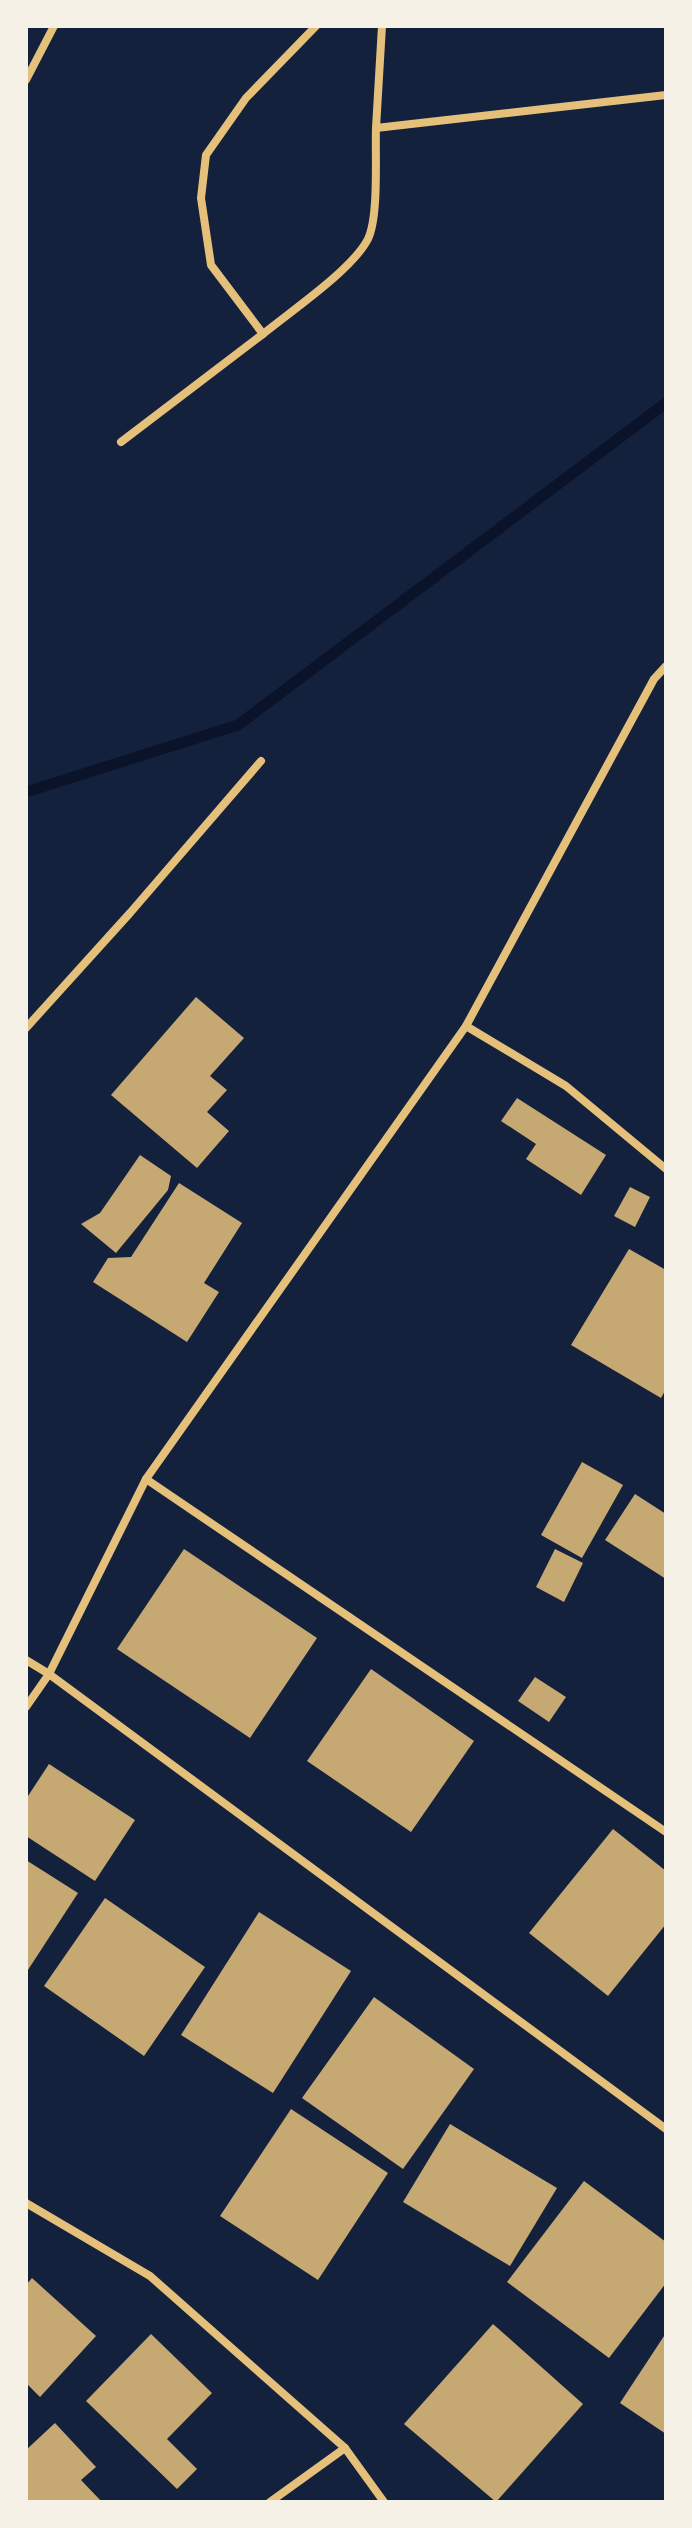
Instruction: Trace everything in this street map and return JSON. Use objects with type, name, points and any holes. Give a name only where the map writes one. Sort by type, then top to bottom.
[{"type":"street","points":[[26,80],[54,26]]},
{"type":"street","points":[[263,334],[211,265],[201,198],[206,155],[246,98],[316,26]]},
{"type":"street","points":[[121,442],[263,334],[351,261],[368,238],[373,219],[382,26]]},
{"type":"street","points":[[376,128],[666,95]]},
{"type":"street","points":[[26,1707],[49,1674],[146,1479],[466,1026],[654,679],[666,666]]},
{"type":"street","points":[[26,1028],[261,761]]},
{"type":"street","points":[[466,1026],[566,1086],[666,1169]]},
{"type":"street","points":[[146,1479],[666,1832]]},
{"type":"street","points":[[26,1660],[666,2129]]},
{"type":"street","points":[[26,2203],[150,2276],[345,2448],[384,2502]]},
{"type":"street","points":[[270,2502],[345,2448]]},
{"type":"building","points":[[196,997],[244,1038],[210,1076],[227,1090],[207,1112],[229,1131],[197,1168],[111,1095]]},
{"type":"building","points":[[517,1098],[606,1155],[581,1195],[526,1159],[536,1144],[501,1121]]},
{"type":"building","points":[[140,1155],[171,1176],[168,1190],[116,1253],[81,1224],[100,1213]]},
{"type":"building","points":[[179,1183],[242,1223],[204,1283],[219,1292],[187,1342],[93,1282],[108,1258],[131,1257]]},
{"type":"building","points":[[630,1187],[650,1197],[635,1227],[614,1216]]},
{"type":"building","points":[[629,1249],[666,1270],[666,1389],[661,1398],[571,1345]]},
{"type":"building","points":[[582,1462],[623,1485],[582,1558],[541,1535]]},
{"type":"building","points":[[635,1494],[666,1514],[666,1579],[605,1540]]},
{"type":"building","points":[[184,1549],[317,1638],[250,1738],[117,1649]]},
{"type":"building","points":[[555,1549],[583,1563],[564,1602],[536,1587]]},
{"type":"building","points":[[371,1669],[474,1741],[411,1832],[307,1761]]},
{"type":"building","points":[[535,1677],[566,1697],[549,1722],[518,1701]]},
{"type":"building","points":[[49,1764],[135,1820],[95,1881],[26,1836],[26,1799]]},
{"type":"building","points":[[613,1829],[666,1871],[666,1924],[608,1996],[529,1933]]},
{"type":"building","points":[[26,1860],[78,1893],[26,1973]]},
{"type":"building","points":[[105,1898],[205,1967],[144,2056],[44,1986]]},
{"type":"building","points":[[259,1912],[351,1971],[273,2093],[181,2035]]},
{"type":"building","points":[[374,1997],[474,2069],[403,2169],[302,2098]]},
{"type":"building","points":[[291,2109],[388,2173],[318,2280],[220,2216]]},
{"type":"building","points":[[450,2124],[557,2188],[510,2266],[403,2202]]},
{"type":"building","points":[[584,2181],[666,2242],[666,2283],[609,2358],[507,2282]]},
{"type":"building","points":[[32,2278],[96,2336],[40,2397],[26,2383],[26,2285]]},
{"type":"building","points":[[493,2324],[583,2404],[496,2502],[404,2424]]},
{"type":"building","points":[[666,2333],[666,2434],[620,2403]]},
{"type":"building","points":[[151,2334],[212,2393],[167,2439],[197,2469],[177,2489],[86,2401]]},
{"type":"building","points":[[55,2423],[96,2467],[81,2480],[102,2502],[26,2502],[26,2450]]},
{"type":"waterway","points":[[26,792],[238,725],[666,403]]}]
